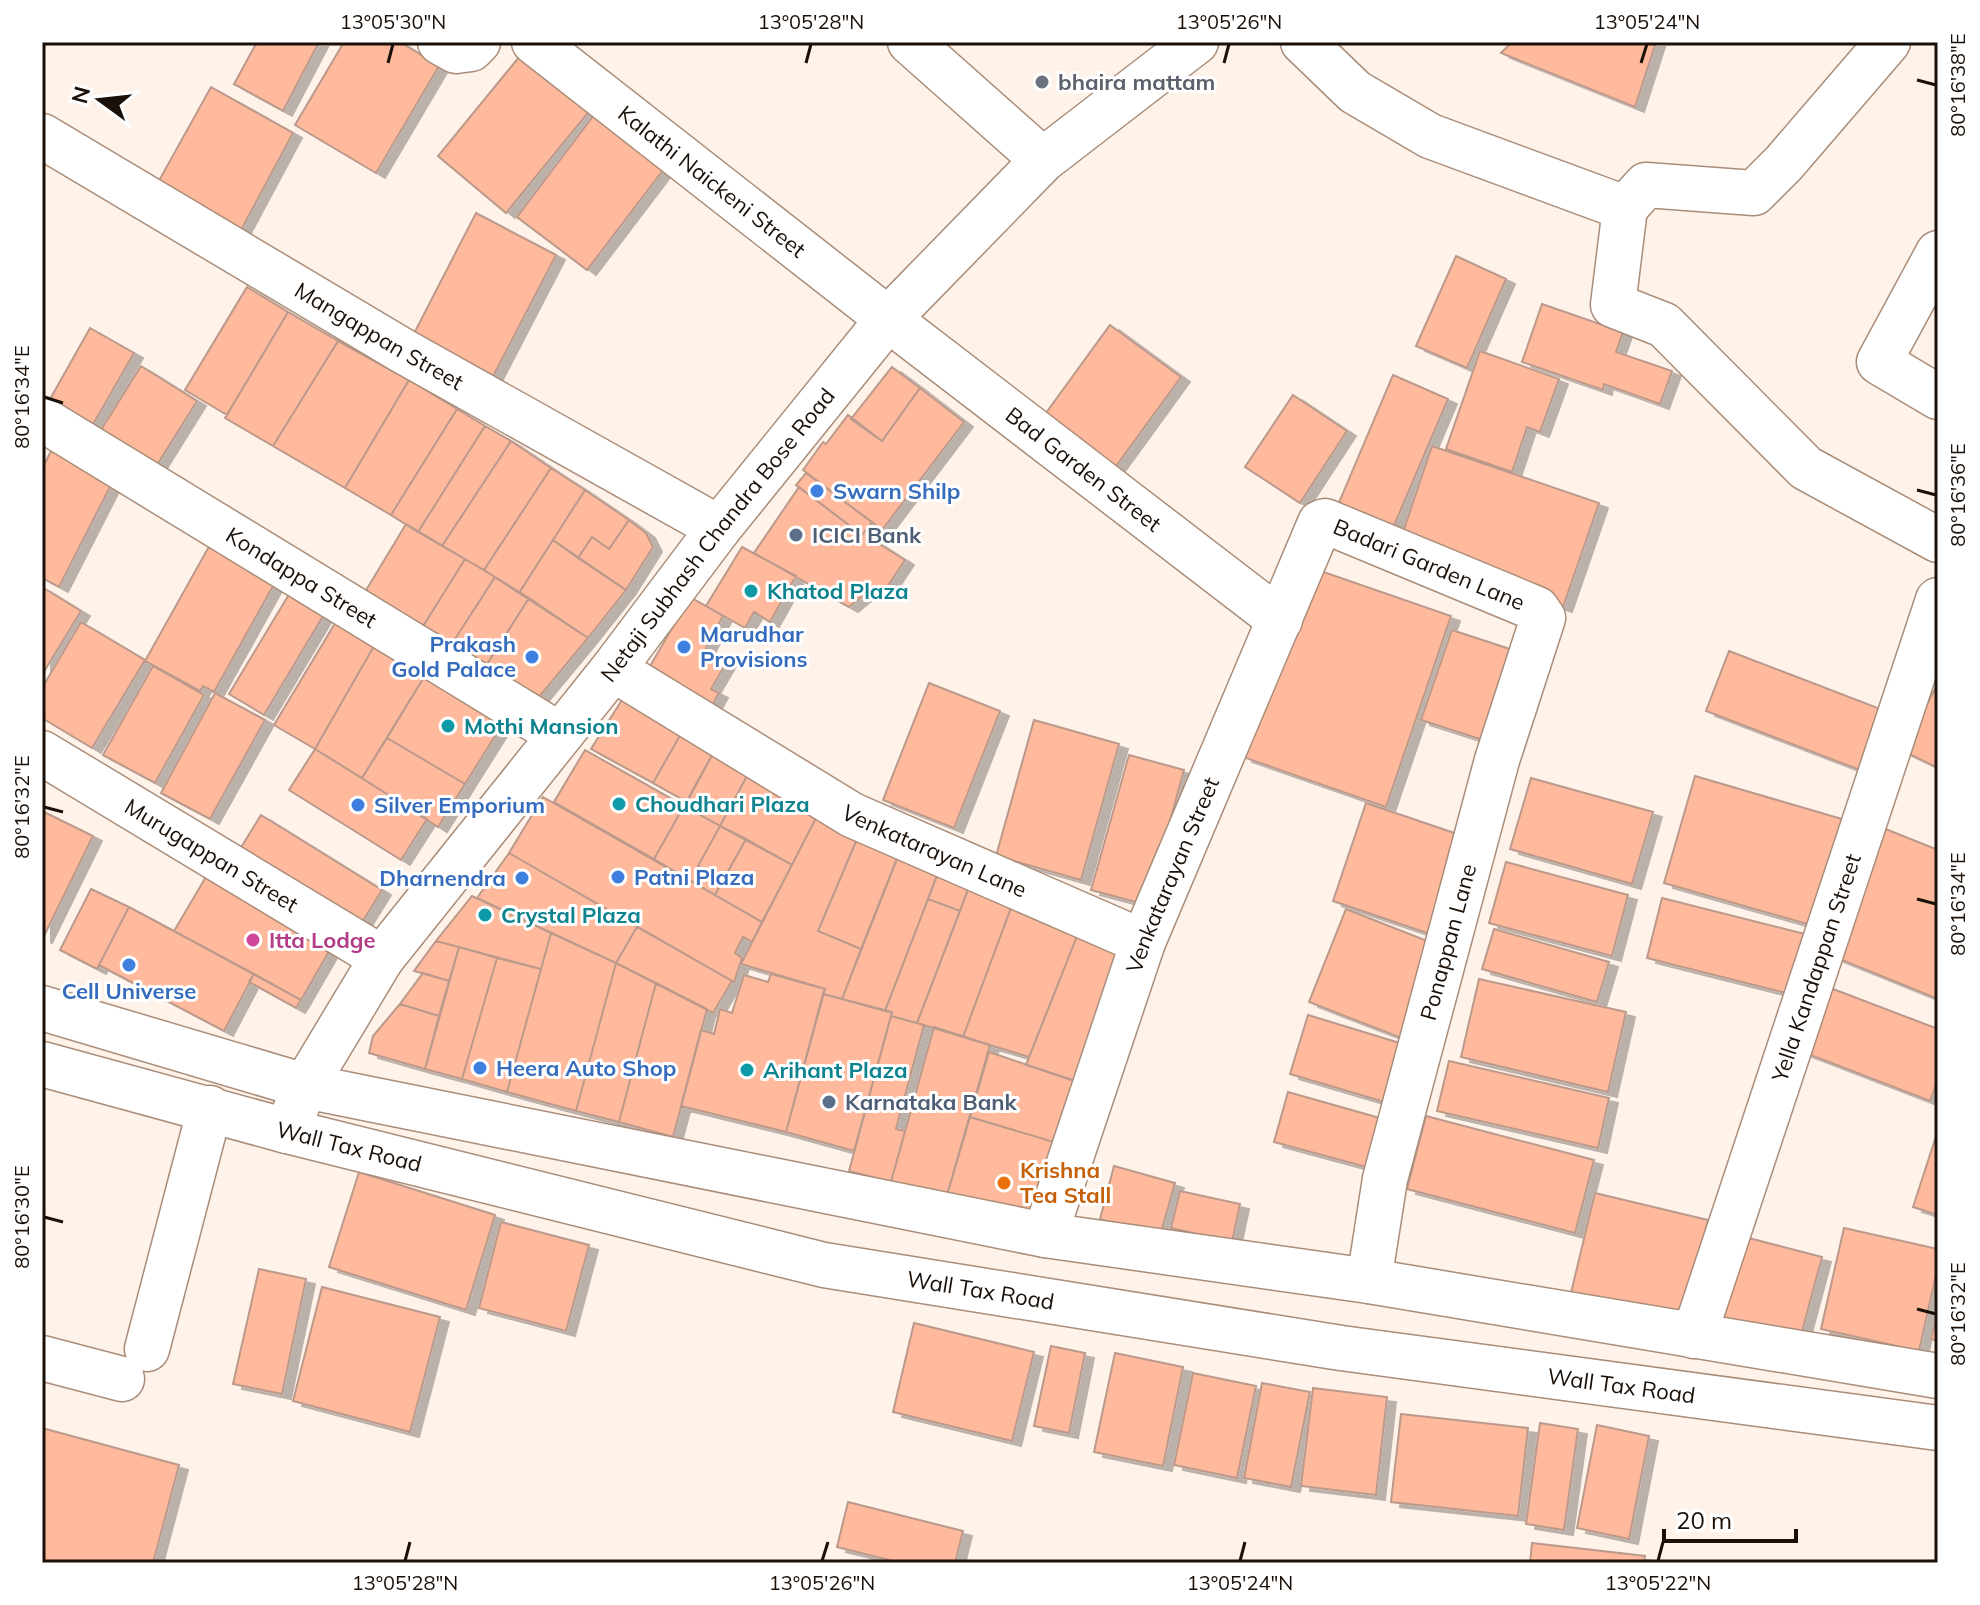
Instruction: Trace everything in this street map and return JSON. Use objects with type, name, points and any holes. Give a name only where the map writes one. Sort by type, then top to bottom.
[{"type":"street","points":[[440,42],[456,51],[471,49],[478,42]]},
{"type":"street","name":"Kalathi Naickeni Street","points":[[534,42],[888,319]]},
{"type":"street","points":[[910,42],[1043,160]]},
{"type":"street","name":"Netaji Subhash Chandra Bose Road","points":[[287,1131],[305,1086],[382,958],[613,669],[719,528],[888,319],[1043,160],[1196,42]]},
{"type":"street","points":[[1303,42],[1355,92],[1430,136],[1625,208]]},
{"type":"street","points":[[1888,42],[1784,163],[1754,193],[1646,185],[1625,208],[1613,305],[1664,325],[1806,468],[1938,540]]},
{"type":"street","name":"Mangappan Street","points":[[42,136],[403,351],[719,528]]},
{"type":"street","points":[[1938,253],[1879,362],[1938,397]]},
{"type":"street","name":"Bad Garden Street","points":[[888,319],[1280,620]]},
{"type":"street","name":"Kondappa Street","points":[[42,419],[560,735]]},
{"type":"street","name":"Badari Garden Lane","points":[[1320,523],[1325,521],[1537,609]]},
{"type":"street","name":"Venkatarayan Street","points":[[1045,1235],[1143,942],[1320,523]]},
{"type":"street","name":"Yella Kandappan Street","points":[[1694,1336],[1938,600]]},
{"type":"street","name":"Ponappan Lane","points":[[1369,1281],[1385,1179],[1497,760],[1543,618],[1537,609]]},
{"type":"street","name":"Venkatarayan Lane","points":[[613,669],[852,815],[1143,942]]},
{"type":"street","name":"Murugappan Street","points":[[42,753],[382,958]]},
{"type":"street","points":[[42,1008],[305,1086],[1045,1235],[1369,1281],[1938,1376]]},
{"type":"street","name":"Wall Tax Road","points":[[42,1064],[287,1131],[824,1265],[1341,1348],[1938,1428]]},
{"type":"street","points":[[42,1358],[134,1364],[210,1108]]},
{"type":"building","points":[[257,42],[319,42],[283,111],[234,84]]},
{"type":"building","points":[[344,42],[400,42],[439,66],[376,173],[295,125]]},
{"type":"building","points":[[1512,42],[1656,42],[1635,107],[1501,53]]},
{"type":"building","points":[[529,45],[597,102],[506,213],[438,156]]},
{"type":"building","points":[[211,87],[293,133],[240,232],[156,186]]},
{"type":"building","points":[[603,103],[673,157],[587,270],[517,217]]},
{"type":"building","points":[[476,213],[556,255],[486,390],[406,349]]},
{"type":"building","points":[[1456,256],[1506,279],[1467,368],[1416,346]]},
{"type":"building","points":[[247,287],[288,312],[227,415],[185,390]]},
{"type":"building","points":[[1542,304],[1623,332],[1616,352],[1672,371],[1660,404],[1604,384],[1603,390],[1522,362]]},
{"type":"building","points":[[288,312],[338,341],[273,446],[225,418]]},
{"type":"building","points":[[1110,325],[1181,377],[1106,480],[1035,428]]},
{"type":"building","points":[[90,328],[134,353],[87,435],[44,410]]},
{"type":"building","points":[[338,341],[409,380],[345,488],[273,446]]},
{"type":"building","points":[[1480,351],[1559,379],[1540,432],[1527,427],[1512,472],[1446,449]]},
{"type":"building","points":[[141,366],[197,401],[152,473],[96,438]]},
{"type":"building","points":[[892,367],[920,388],[882,441],[851,419]]},
{"type":"building","points":[[1393,375],[1448,399],[1390,535],[1335,512]]},
{"type":"building","points":[[409,380],[457,409],[391,515],[345,488]]},
{"type":"building","points":[[920,388],[964,422],[882,530],[803,470],[848,415],[882,441]]},
{"type":"building","points":[[1293,395],[1347,431],[1300,503],[1245,467]]},
{"type":"building","points":[[457,409],[485,426],[418,532],[391,515]]},
{"type":"building","points":[[485,426],[511,441],[442,546],[418,532]]},
{"type":"building","points":[[511,441],[551,468],[484,570],[442,546]]},
{"type":"building","points":[[1432,446],[1599,503],[1563,607],[1397,550]]},
{"type":"building","points":[[53,447],[114,479],[59,587],[42,578],[42,469]]},
{"type":"building","points":[[551,468],[585,490],[519,593],[484,570]]},
{"type":"building","points":[[806,473],[872,522],[862,535],[796,485]]},
{"type":"building","points":[[799,487],[862,535],[872,522],[882,530],[875,541],[905,560],[881,596],[871,589],[849,607],[754,553]]},
{"type":"building","points":[[585,490],[629,520],[609,549],[592,537],[578,558],[553,540]]},
{"type":"building","points":[[629,520],[646,533],[653,547],[626,590],[578,558],[592,537],[609,549]]},
{"type":"building","points":[[406,524],[465,559],[417,636],[359,602]]},
{"type":"building","points":[[216,534],[282,570],[214,692],[203,686],[200,691],[145,661]]},
{"type":"building","points":[[553,540],[626,590],[588,638],[519,593]]},
{"type":"building","name":"Khatod Plaza","points":[[742,547],[796,576],[770,622],[754,612],[745,628],[706,606]]},
{"type":"building","points":[[465,559],[495,577],[446,653],[417,636]]},
{"type":"building","points":[[1309,567],[1451,616],[1386,807],[1243,757]]},
{"type":"building","points":[[495,577],[529,598],[480,675],[446,653]]},
{"type":"building","points":[[297,581],[332,601],[264,715],[229,694]]},
{"type":"building","points":[[42,587],[81,611],[42,675]]},
{"type":"building","points":[[690,597],[723,616],[706,648],[728,660],[711,689],[719,693],[706,716],[642,680]]},
{"type":"building","points":[[529,598],[588,638],[530,708],[479,677]]},
{"type":"building","points":[[340,615],[378,639],[315,749],[274,725]]},
{"type":"building","points":[[81,622],[145,660],[92,748],[42,718],[42,688]]},
{"type":"building","points":[[1452,630],[1522,653],[1492,743],[1421,720]]},
{"type":"building","points":[[378,639],[429,669],[362,778],[315,749]]},
{"type":"building","points":[[1729,651],[1883,710],[1860,770],[1706,711]]},
{"type":"building","points":[[153,666],[204,695],[155,783],[103,755]]},
{"type":"building","name":"Mothi Mansion","points":[[429,669],[509,714],[465,784],[387,738]]},
{"type":"building","points":[[929,683],[1000,711],[954,828],[883,800]]},
{"type":"building","points":[[1938,683],[1938,768],[1903,751]]},
{"type":"building","points":[[627,692],[686,725],[653,783],[591,749]]},
{"type":"building","points":[[215,693],[265,720],[210,819],[161,793]]},
{"type":"building","points":[[1034,720],[1119,744],[1081,880],[996,856]]},
{"type":"building","points":[[686,725],[718,744],[687,802],[653,783]]},
{"type":"building","points":[[387,738],[465,784],[438,827],[362,778]]},
{"type":"building","points":[[718,744],[754,763],[720,826],[684,806]]},
{"type":"building","points":[[315,749],[427,819],[401,860],[289,790]]},
{"type":"building","name":"Choudhari Plaza","points":[[585,750],[684,806],[654,859],[554,802]]},
{"type":"building","points":[[1129,755],[1184,770],[1147,905],[1091,890]]},
{"type":"building","points":[[754,763],[820,810],[792,865],[720,826]]},
{"type":"building","points":[[1695,776],[1852,822],[1821,928],[1664,883]]},
{"type":"building","points":[[1531,778],[1653,812],[1632,884],[1510,849]]},
{"type":"building","name":"Patni Plaza","points":[[543,797],[762,922],[752,942],[743,937],[735,953],[742,958],[734,982],[509,853]]},
{"type":"building","points":[[1366,803],[1469,838],[1436,936],[1333,901]]},
{"type":"building","points":[[684,806],[720,826],[698,866],[723,880],[715,895],[654,859]]},
{"type":"building","points":[[820,810],[860,832],[818,931],[861,949],[842,999],[823,994],[825,989],[741,964]]},
{"type":"building","points":[[42,811],[93,836],[43,938],[42,937]]},
{"type":"building","points":[[261,815],[382,890],[358,929],[237,854]]},
{"type":"building","points":[[720,826],[746,839],[723,880],[698,866]]},
{"type":"building","points":[[1883,828],[1938,850],[1938,999],[1832,956]]},
{"type":"building","points":[[860,832],[901,848],[861,949],[818,931]]},
{"type":"building","points":[[746,839],[792,865],[762,922],[715,895]]},
{"type":"building","points":[[903,844],[943,860],[885,1011],[842,999]]},
{"type":"building","points":[[509,853],[637,927],[616,963],[477,898]]},
{"type":"building","points":[[1506,862],[1628,895],[1612,956],[1489,923]]},
{"type":"building","points":[[940,867],[972,879],[960,911],[928,899]]},
{"type":"building","name":"Itta Lodge","points":[[207,875],[331,948],[301,1000],[174,931]]},
{"type":"building","points":[[972,879],[1015,897],[963,1037],[917,1023]]},
{"type":"building","points":[[91,889],[129,907],[97,969],[60,950]]},
{"type":"building","name":"Crystal Plaza","points":[[472,896],[551,933],[541,969],[436,941]]},
{"type":"building","points":[[1662,898],[1809,935],[1794,995],[1647,958]]},
{"type":"building","points":[[928,899],[960,911],[917,1023],[891,1016],[892,1012],[885,1011]]},
{"type":"building","points":[[1012,905],[1079,931],[1029,1057],[963,1037]]},
{"type":"building","points":[[129,907],[254,974],[224,1031],[99,965]]},
{"type":"building","points":[[1346,909],[1440,946],[1404,1039],[1309,1002]]},
{"type":"building","points":[[637,927],[732,981],[713,1013],[616,963]]},
{"type":"building","points":[[1494,929],[1609,962],[1597,1002],[1482,969]]},
{"type":"building","points":[[1079,931],[1127,950],[1077,1082],[1026,1065]]},
{"type":"building","points":[[551,933],[616,963],[576,1111],[507,1092]]},
{"type":"building","points":[[436,941],[459,947],[449,981],[414,971]]},
{"type":"building","points":[[459,947],[497,958],[462,1079],[425,1069]]},
{"type":"building","points":[[497,958],[541,969],[507,1092],[462,1079]]},
{"type":"building","points":[[616,963],[656,983],[619,1122],[576,1111]]},
{"type":"building","points":[[423,973],[449,981],[439,1016],[400,1004]]},
{"type":"building","points":[[254,974],[301,1000],[296,1008],[249,982]]},
{"type":"building","name":"Arihant Plaza","points":[[771,974],[825,989],[786,1132],[681,1106],[701,1030],[714,1034],[720,1009],[732,1013],[744,975],[768,982]]},
{"type":"building","points":[[1479,979],[1626,1012],[1608,1092],[1461,1057]]},
{"type":"building","points":[[656,983],[707,1009],[673,1137],[619,1122]]},
{"type":"building","points":[[1820,984],[1938,1029],[1938,1079],[1930,1101],[1795,1049]]},
{"type":"building","points":[[823,994],[892,1012],[854,1151],[786,1132]]},
{"type":"building","points":[[400,1004],[439,1016],[425,1069],[369,1053],[373,1036]]},
{"type":"building","points":[[1308,1015],[1416,1048],[1398,1106],[1290,1074]]},
{"type":"building","points":[[891,1016],[924,1025],[896,1129],[905,1131],[891,1182],[849,1171]]},
{"type":"building","points":[[934,1027],[990,1045],[947,1195],[891,1182]]},
{"type":"building","points":[[989,1052],[1087,1085],[1067,1146],[970,1117]]},
{"type":"building","points":[[1449,1061],[1609,1098],[1598,1148],[1437,1111]]},
{"type":"building","points":[[1288,1092],[1394,1122],[1381,1171],[1274,1142]]},
{"type":"building","points":[[1426,1116],[1594,1160],[1575,1233],[1407,1189]]},
{"type":"building","points":[[970,1117],[1067,1146],[1045,1213],[947,1195]]},
{"type":"building","points":[[1938,1130],[1938,1215],[1913,1207]]},
{"type":"building","points":[[1114,1166],[1175,1183],[1160,1236],[1100,1219]]},
{"type":"building","points":[[359,1172],[495,1215],[466,1310],[329,1267]]},
{"type":"building","points":[[1180,1191],[1240,1204],[1232,1242],[1171,1228]]},
{"type":"building","points":[[1595,1193],[1708,1220],[1683,1324],[1570,1297]]},
{"type":"building","points":[[501,1222],[589,1245],[566,1331],[479,1308]]},
{"type":"building","points":[[1844,1228],[1938,1249],[1938,1266],[1919,1351],[1821,1329]]},
{"type":"building","points":[[1737,1235],[1822,1257],[1797,1350],[1713,1328]]},
{"type":"building","points":[[259,1269],[306,1279],[282,1394],[233,1384]]},
{"type":"building","points":[[322,1287],[440,1317],[410,1432],[293,1401]]},
{"type":"building","points":[[1938,1310],[1938,1341],[1931,1339]]},
{"type":"building","points":[[914,1323],[1034,1352],[1012,1441],[893,1412]]},
{"type":"building","points":[[1051,1346],[1085,1353],[1069,1433],[1034,1426]]},
{"type":"building","points":[[1115,1353],[1183,1367],[1163,1466],[1094,1452]]},
{"type":"building","points":[[1193,1373],[1256,1386],[1237,1478],[1174,1465]]},
{"type":"building","points":[[1262,1383],[1310,1392],[1291,1487],[1244,1478]]},
{"type":"building","points":[[1313,1388],[1387,1397],[1376,1495],[1301,1486]]},
{"type":"building","points":[[1401,1414],[1528,1428],[1518,1516],[1391,1502]]},
{"type":"building","points":[[1540,1423],[1578,1429],[1564,1530],[1526,1524]]},
{"type":"building","points":[[1597,1425],[1649,1436],[1629,1539],[1577,1528]]},
{"type":"building","points":[[42,1428],[179,1465],[153,1563],[42,1563]]},
{"type":"building","points":[[848,1502],[963,1531],[955,1563],[901,1563],[837,1547]]},
{"type":"building","points":[[1532,1543],[1645,1556],[1644,1563],[1530,1563]]},
{"type":"place","name":"bhaira mattam","points":[[1042,82]]},
{"type":"place","name":"Swarn Shilp","points":[[817,491]]},
{"type":"place","name":"ICICI Bank","points":[[796,535]]},
{"type":"place","name":"Khatod Plaza","points":[[751,591]]},
{"type":"place","name":"Marudhar Provisions","points":[[684,647]]},
{"type":"place","name":"Prakash Gold Palace","points":[[532,657]]},
{"type":"place","name":"Mothi Mansion","points":[[448,726]]},
{"type":"place","name":"Choudhari Plaza","points":[[619,804]]},
{"type":"place","name":"Silver Emporium","points":[[358,805]]},
{"type":"place","name":"Patni Plaza","points":[[618,877]]},
{"type":"place","name":"Dharnendra","points":[[522,878]]},
{"type":"place","name":"Crystal Plaza","points":[[485,915]]},
{"type":"place","name":"Itta Lodge","points":[[253,940]]},
{"type":"place","name":"Cell Universe","points":[[129,965]]},
{"type":"place","name":"Heera Auto Shop","points":[[480,1068]]},
{"type":"place","name":"Arihant Plaza","points":[[747,1070]]},
{"type":"place","name":"Karnataka Bank","points":[[829,1102]]},
{"type":"place","name":"Krishna Tea Stall","points":[[1004,1183]]}]
